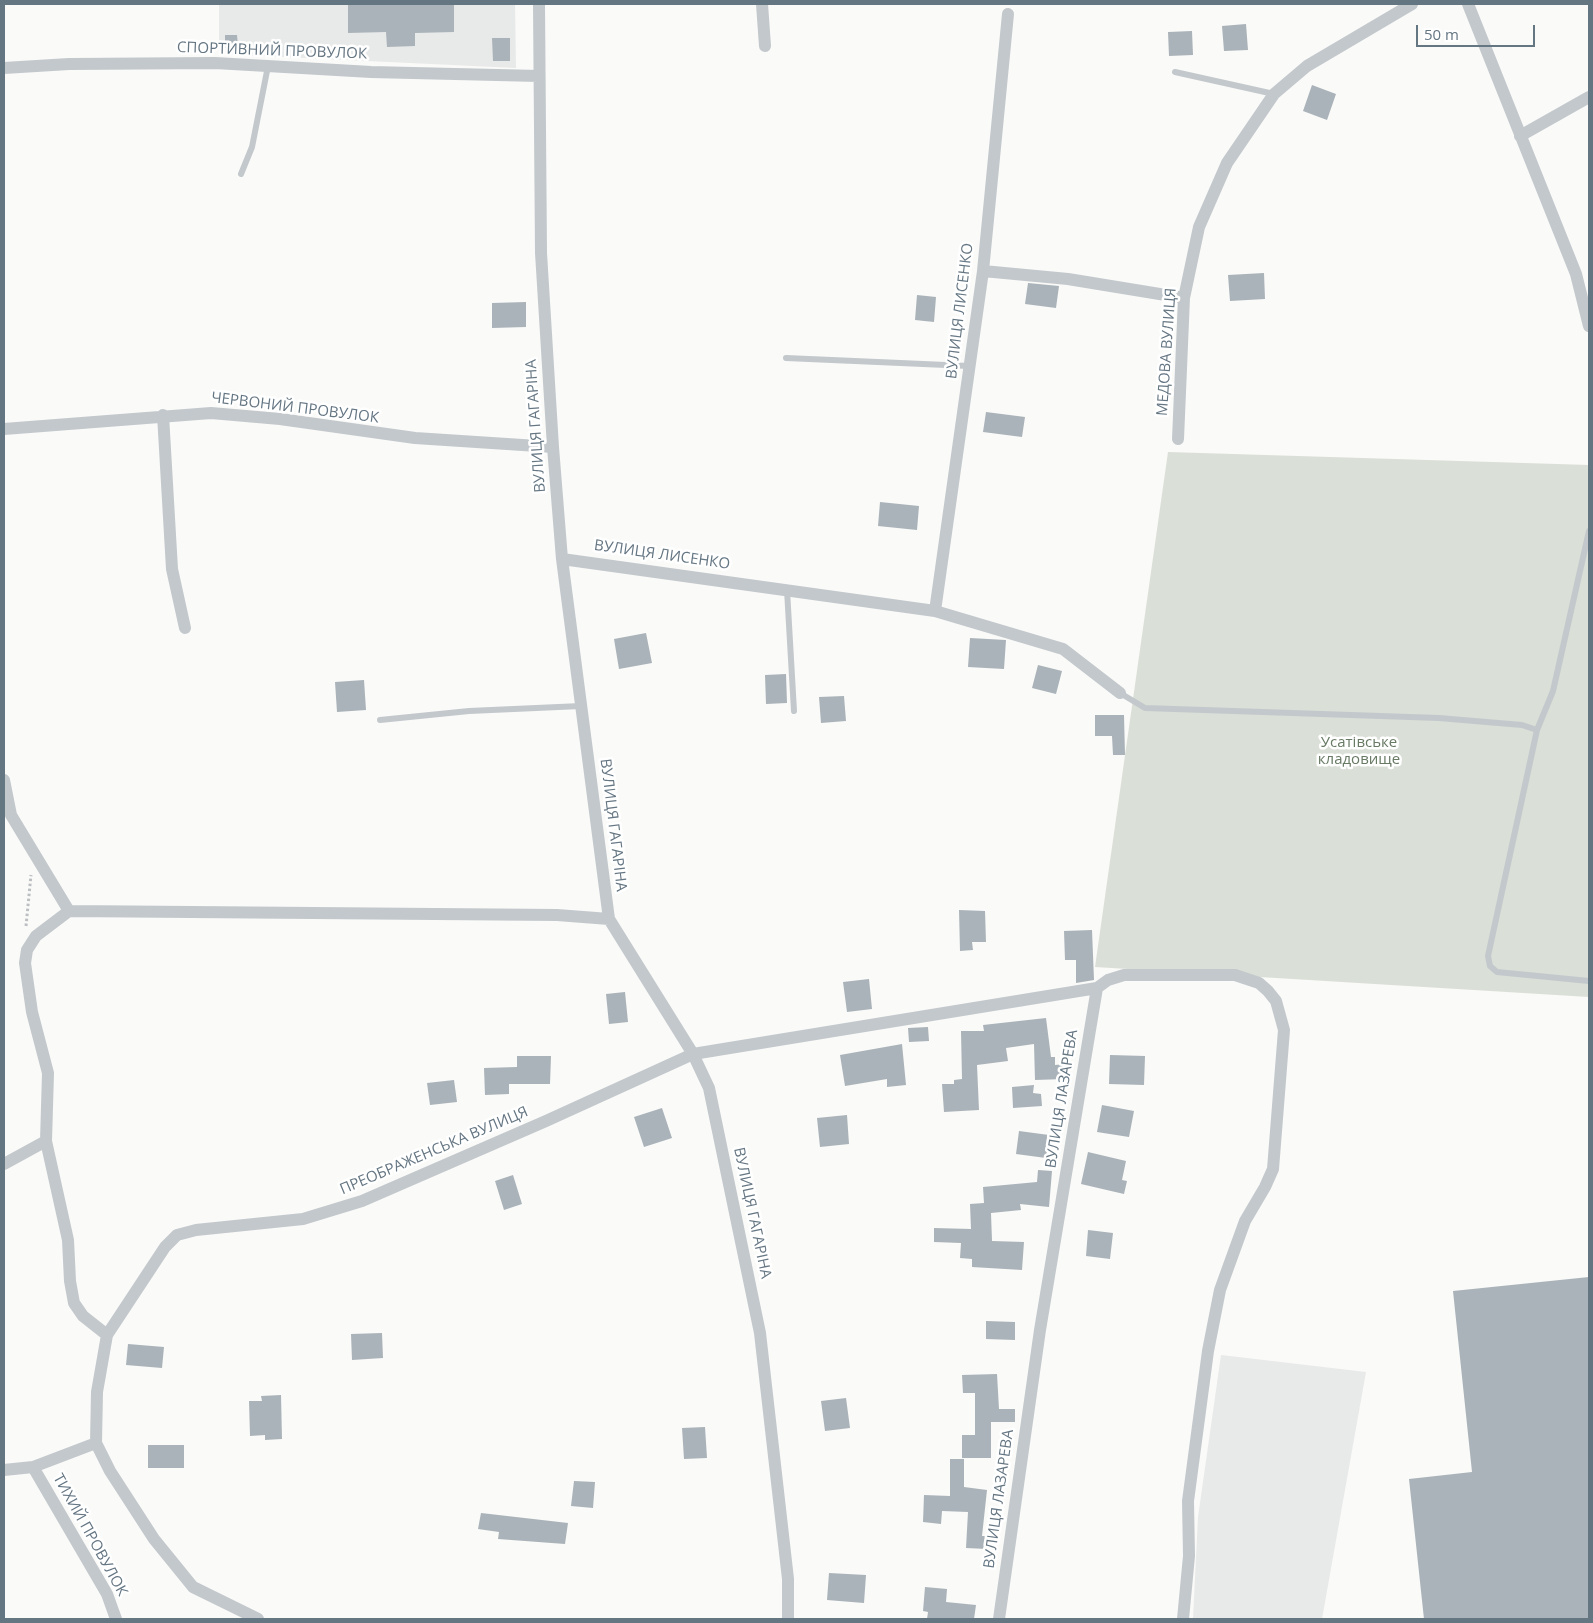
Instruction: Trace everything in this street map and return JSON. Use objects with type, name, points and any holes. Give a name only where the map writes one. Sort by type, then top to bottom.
[{"type":"street","name":"ВУЛИЦЯ ГАГАРІНА","points":[[539,4],[541,253],[553,447],[562,559],[609,919],[693,1054],[709,1088],[760,1332],[788,1579],[788,1619]]},
{"type":"street","points":[[762,4],[765,46]]},
{"type":"street","name":"МЕДОВА ВУЛИЦЯ","points":[[1178,439],[1184,298],[1200,227],[1224,171],[1274,94],[1307,66],[1412,4]]},
{"type":"street","points":[[1468,4],[1576,274],[1588,309],[1589,326]]},
{"type":"street","name":"ВУЛИЦЯ ЛИСЕНКО","points":[[935,611],[983,271],[1008,14]]},
{"type":"street","name":"СПОРТИВНИЙ ПРОВУЛОК","points":[[4,68],[69,64],[206,63],[371,72],[539,76]]},
{"type":"street","points":[[1520,136],[1589,97]]},
{"type":"street","points":[[983,271],[1068,279],[1184,298]]},
{"type":"street","name":"ЧЕРВОНИЙ ПРОВУЛОК","points":[[4,429],[163,415],[211,413],[280,419],[414,438],[553,447]]},
{"type":"street","points":[[163,415],[172,569],[185,628]]},
{"type":"street","name":"ВУЛИЦЯ ЛИСЕНКО","points":[[562,559],[935,611],[1063,649],[1120,693]]},
{"type":"street","points":[[4,780],[11,815],[69,911]]},
{"type":"street","points":[[107,1335],[83,1316],[74,1303],[70,1280],[68,1240],[46,1142],[48,1073],[32,1012],[25,963],[27,950],[36,936],[69,911],[557,915],[609,919]]},
{"type":"street","points":[[693,1054],[1097,988],[1108,980],[1124,975],[1235,975],[1259,982],[1268,991],[1276,1001],[1284,1030],[1272,1168],[1266,1187],[1245,1221],[1220,1290],[1208,1351],[1188,1501],[1189,1556],[1183,1619]]},
{"type":"street","name":"ВУЛИЦЯ ЛАЗАРЕВА","points":[[999,1619],[1040,1330],[1097,988]]},
{"type":"street","name":"ПРЕОБРАЖЕНСЬКА ВУЛИЦЯ","points":[[258,1619],[193,1587],[154,1539],[110,1471],[96,1443],[97,1392],[107,1335],[165,1247],[177,1236],[196,1230],[303,1219],[362,1201],[546,1121],[693,1054]]},
{"type":"street","points":[[4,1164],[46,1142]]},
{"type":"street","points":[[4,1470],[33,1467],[96,1443]]},
{"type":"street","name":"ТИХИЙ ПРОВУЛОК","points":[[33,1467],[107,1594],[116,1619]]},
{"type":"lane","points":[[241,174],[252,147],[268,66]]},
{"type":"lane","points":[[1175,72],[1274,94]]},
{"type":"lane","points":[[786,358],[969,366]]},
{"type":"lane","points":[[1589,532],[1553,691],[1537,730],[1488,956],[1490,966],[1496,972],[1589,982]]},
{"type":"lane","points":[[787,590],[794,711]]},
{"type":"lane","points":[[1120,693],[1145,708],[1439,718],[1522,725],[1537,730]]},
{"type":"lane","points":[[380,720],[469,711],[581,706]]},
{"type":"path","points":[[27,950],[25,937],[32,870]]},
{"type":"shaded area","points":[[219,4],[515,4],[516,68],[219,54]]},
{"type":"shaded area","points":[[1221,1355],[1366,1372],[1322,1619],[1193,1619],[1198,1517]]},
{"type":"green space","name":"Усатівське кладовище","points":[[1168,452],[1589,465],[1589,997],[1095,967]]},
{"type":"building","points":[[348,4],[454,4],[454,32],[415,33],[415,46],[387,47],[386,32],[348,33]]},
{"type":"building","points":[[1246,24],[1248,50],[1224,51],[1222,26]]},
{"type":"building","points":[[1192,31],[1193,55],[1169,56],[1168,32]]},
{"type":"building","points":[[225,35],[237,35],[238,47],[225,48]]},
{"type":"building","points":[[492,38],[510,38],[510,61],[493,61]]},
{"type":"building","points":[[1312,85],[1336,94],[1327,120],[1303,111]]},
{"type":"building","points":[[1264,273],[1265,299],[1230,301],[1228,275]]},
{"type":"building","points":[[1028,283],[1059,286],[1056,308],[1025,304]]},
{"type":"building","points":[[917,295],[936,297],[934,322],[915,320]]},
{"type":"building","points":[[526,302],[526,327],[492,328],[492,303]]},
{"type":"building","points":[[986,412],[1025,417],[1022,437],[983,432]]},
{"type":"building","points":[[880,502],[919,506],[917,530],[878,526]]},
{"type":"building","points":[[646,633],[652,663],[619,669],[614,639]]},
{"type":"building","points":[[970,638],[1006,640],[1004,669],[968,667]]},
{"type":"building","points":[[1038,665],[1062,671],[1056,694],[1032,688]]},
{"type":"building","points":[[786,674],[787,703],[766,704],[765,675]]},
{"type":"building","points":[[364,680],[366,710],[337,712],[335,682]]},
{"type":"building","points":[[844,696],[846,721],[821,723],[819,697]]},
{"type":"building","points":[[1095,715],[1124,715],[1125,755],[1113,755],[1112,736],[1095,736]]},
{"type":"building","points":[[959,910],[985,911],[986,942],[972,942],[973,950],[960,951]]},
{"type":"building","points":[[1092,930],[1094,980],[1076,983],[1076,960],[1065,960],[1064,931]]},
{"type":"building","points":[[869,979],[872,1009],[847,1012],[843,982]]},
{"type":"building","points":[[625,992],[628,1022],[609,1024],[606,994]]},
{"type":"building","points":[[1046,1018],[1051,1057],[1055,1057],[1055,1065],[1065,1064],[1065,1079],[1035,1080],[1034,1044],[1006,1048],[1008,1061],[977,1065],[979,1110],[944,1112],[942,1084],[954,1084],[954,1080],[962,1079],[961,1031],[984,1031],[983,1025]]},
{"type":"building","points":[[928,1027],[929,1041],[909,1042],[908,1028]]},
{"type":"building","points":[[902,1044],[906,1085],[887,1087],[887,1079],[845,1086],[840,1055]]},
{"type":"building","points":[[1110,1055],[1145,1056],[1144,1085],[1109,1084]]},
{"type":"building","points":[[517,1056],[551,1056],[550,1084],[509,1084],[509,1094],[485,1095],[484,1068],[517,1067]]},
{"type":"building","points":[[454,1080],[457,1102],[430,1105],[427,1083]]},
{"type":"building","points":[[1034,1085],[1033,1093],[1041,1094],[1042,1106],[1013,1108],[1012,1087]]},
{"type":"building","points":[[1102,1105],[1134,1111],[1129,1137],[1097,1132]]},
{"type":"building","points":[[662,1108],[672,1138],[644,1147],[634,1117]]},
{"type":"building","points":[[847,1115],[849,1144],[820,1147],[817,1118]]},
{"type":"building","points":[[1019,1131],[1049,1135],[1046,1158],[1016,1154]]},
{"type":"building","points":[[1088,1152],[1126,1161],[1122,1180],[1127,1181],[1124,1194],[1081,1184]]},
{"type":"building","points":[[1038,1170],[1052,1171],[1049,1207],[1020,1204],[1021,1210],[991,1213],[992,1241],[1024,1242],[1022,1270],[972,1267],[972,1259],[960,1258],[961,1243],[934,1242],[934,1228],[971,1229],[970,1204],[984,1203],[983,1187],[1037,1182]]},
{"type":"building","points":[[513,1175],[522,1204],[504,1210],[495,1181]]},
{"type":"building","points":[[1088,1230],[1113,1233],[1110,1259],[1086,1256]]},
{"type":"building","points":[[1589,1277],[1589,1619],[1424,1619],[1409,1479],[1472,1472],[1453,1291]]},
{"type":"building","points":[[986,1321],[1015,1322],[1015,1340],[986,1339]]},
{"type":"building","points":[[382,1333],[383,1358],[352,1360],[351,1334]]},
{"type":"building","points":[[128,1344],[164,1347],[162,1368],[126,1365]]},
{"type":"building","points":[[997,1374],[999,1409],[1015,1409],[1015,1422],[991,1422],[991,1458],[962,1458],[962,1435],[975,1435],[975,1393],[963,1393],[962,1375]]},
{"type":"building","points":[[281,1395],[282,1439],[265,1440],[265,1435],[250,1436],[249,1401],[262,1401],[261,1396]]},
{"type":"building","points":[[846,1398],[850,1428],[825,1431],[821,1401]]},
{"type":"building","points":[[705,1427],[707,1458],[684,1459],[682,1428]]},
{"type":"building","points":[[148,1445],[184,1445],[184,1468],[148,1468]]},
{"type":"building","points":[[950,1459],[964,1459],[964,1487],[987,1490],[982,1536],[988,1536],[987,1549],[966,1548],[968,1512],[942,1511],[941,1524],[923,1522],[924,1495],[950,1496]]},
{"type":"building","points":[[574,1481],[595,1482],[593,1508],[571,1506]]},
{"type":"building","points":[[481,1513],[568,1523],[565,1544],[498,1539],[499,1532],[478,1529]]},
{"type":"building","points":[[829,1573],[866,1575],[864,1603],[827,1600]]},
{"type":"building","points":[[925,1587],[947,1589],[946,1602],[976,1605],[974,1619],[927,1619],[928,1612],[923,1611]]}]
